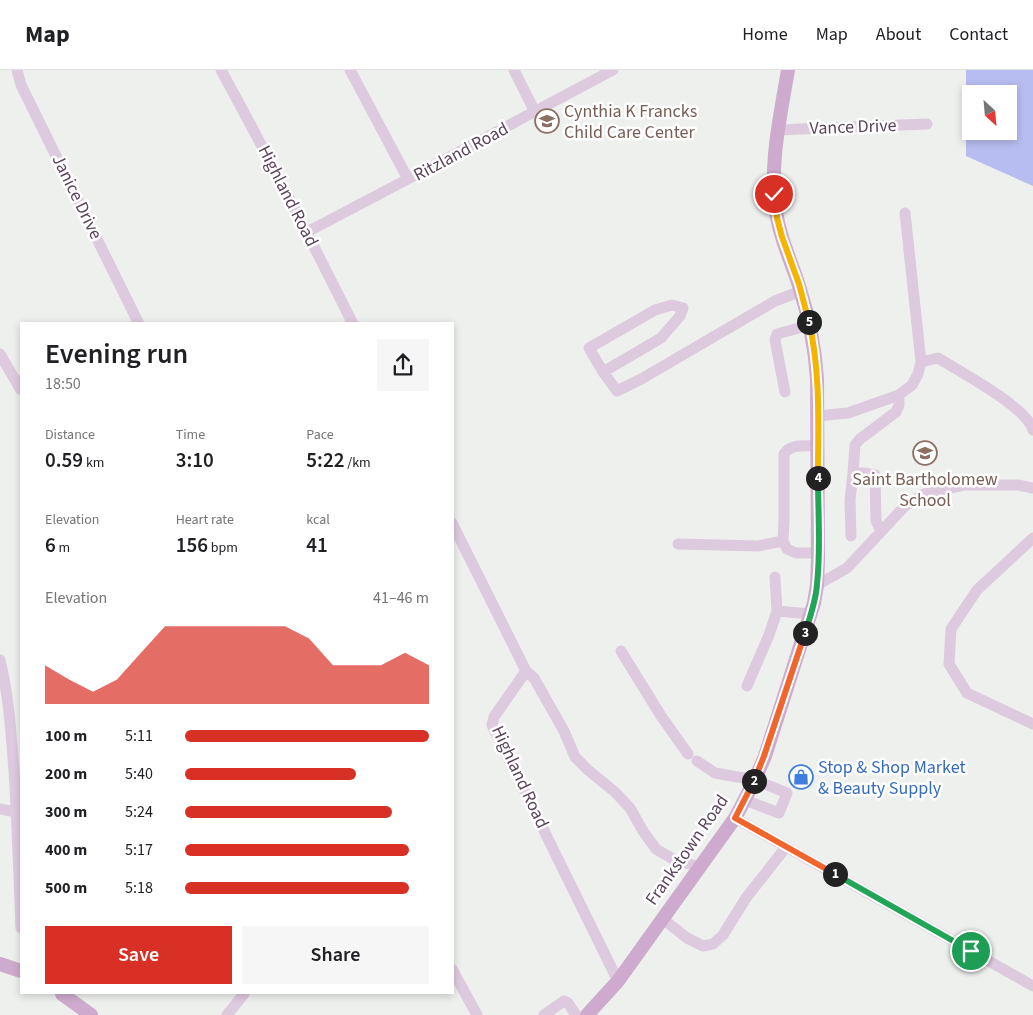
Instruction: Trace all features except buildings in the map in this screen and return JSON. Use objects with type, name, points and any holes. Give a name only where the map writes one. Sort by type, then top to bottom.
[{"type":"main road","name":"Frankstown Road","points":[[587,1015],[618,981],[735,818],[755,780],[811,614],[817,585],[818,553],[816,370],[810,325],[777,218],[774,179],[778,130],[788,70]]},
{"type":"main road","points":[[0,964],[20,971]]},
{"type":"main road","points":[[62,994],[91,1015]]},
{"type":"street","name":"Janice Drive","points":[[17,70],[26,94],[138,322]]},
{"type":"street","name":"Highland Road","points":[[221,70],[307,232],[352,322]]},
{"type":"street","points":[[350,70],[408,179]]},
{"type":"street","points":[[514,70],[535,112]]},
{"type":"street","name":"Ritzland Road","points":[[307,232],[613,70]]},
{"type":"street","name":"Vance Drive","points":[[778,130],[927,124]]},
{"type":"street","points":[[818,416],[848,413],[899,395],[912,385],[918,374],[921,362],[905,213]]},
{"type":"street","points":[[602,372],[661,338],[680,316],[683,308],[672,305],[655,310],[589,348],[602,372],[618,391],[775,302],[801,291]]},
{"type":"street","points":[[785,392],[776,340],[777,334],[810,325]]},
{"type":"street","points":[[0,354],[20,388]]},
{"type":"street","points":[[921,362],[938,358],[1007,401],[1032,424],[1033,430]]},
{"type":"street","points":[[851,536],[850,500],[855,445],[860,439],[896,412],[899,404],[899,395]]},
{"type":"street","points":[[818,446],[795,446],[787,449],[784,454],[783,542],[787,549],[796,552],[818,553]]},
{"type":"street","points":[[853,473],[875,475],[876,521],[881,530]]},
{"type":"street","points":[[817,585],[847,568],[905,506],[924,494],[965,486],[1018,486],[1033,488]]},
{"type":"street","points":[[454,527],[526,671],[534,678],[564,731],[576,757],[630,808],[656,849],[673,859],[699,867]]},
{"type":"street","points":[[1033,538],[977,590],[951,630],[949,664],[967,692],[1033,724]]},
{"type":"street","points":[[678,544],[758,546],[783,542]]},
{"type":"street","points":[[747,686],[777,611],[775,577]]},
{"type":"street","points":[[777,611],[811,614]]},
{"type":"street","points":[[621,651],[661,716],[692,758],[715,773],[755,780],[787,793],[779,813],[745,800]]},
{"type":"street","points":[[0,660],[3,691],[12,736],[19,812],[20,870]]},
{"type":"street","name":"Highland Road","points":[[526,671],[494,717],[492,725],[618,981]]},
{"type":"street","points":[[0,809],[19,812]]},
{"type":"street","points":[[735,818],[1033,986]]},
{"type":"street","points":[[663,918],[687,938],[702,946],[713,944],[723,935],[746,898],[786,847]]},
{"type":"street","points":[[454,973],[477,1015]]},
{"type":"street","points":[[227,1015],[244,994]]},
{"type":"street","points":[[544,1015],[564,1001],[568,1003],[576,1015]]},
{"type":"shaded area","points":[[966,70],[1033,70],[1033,186],[966,156],[966,140],[1018,140],[1018,85],[966,85]]},
{"type":"place","name":"Cynthia K Francks Child Care Center","points":[[547,121]]},
{"type":"place","name":"Saint Bartholomew School","points":[[925,453]]},
{"type":"place","name":"Stop & Shop Market & Beauty Supply","points":[[801,777]]},
{"type":"route","points":[[774,194],[777,218],[807,313],[816,360],[817,585],[808,624],[764,756],[755,780],[735,818],[971,951]]}]
